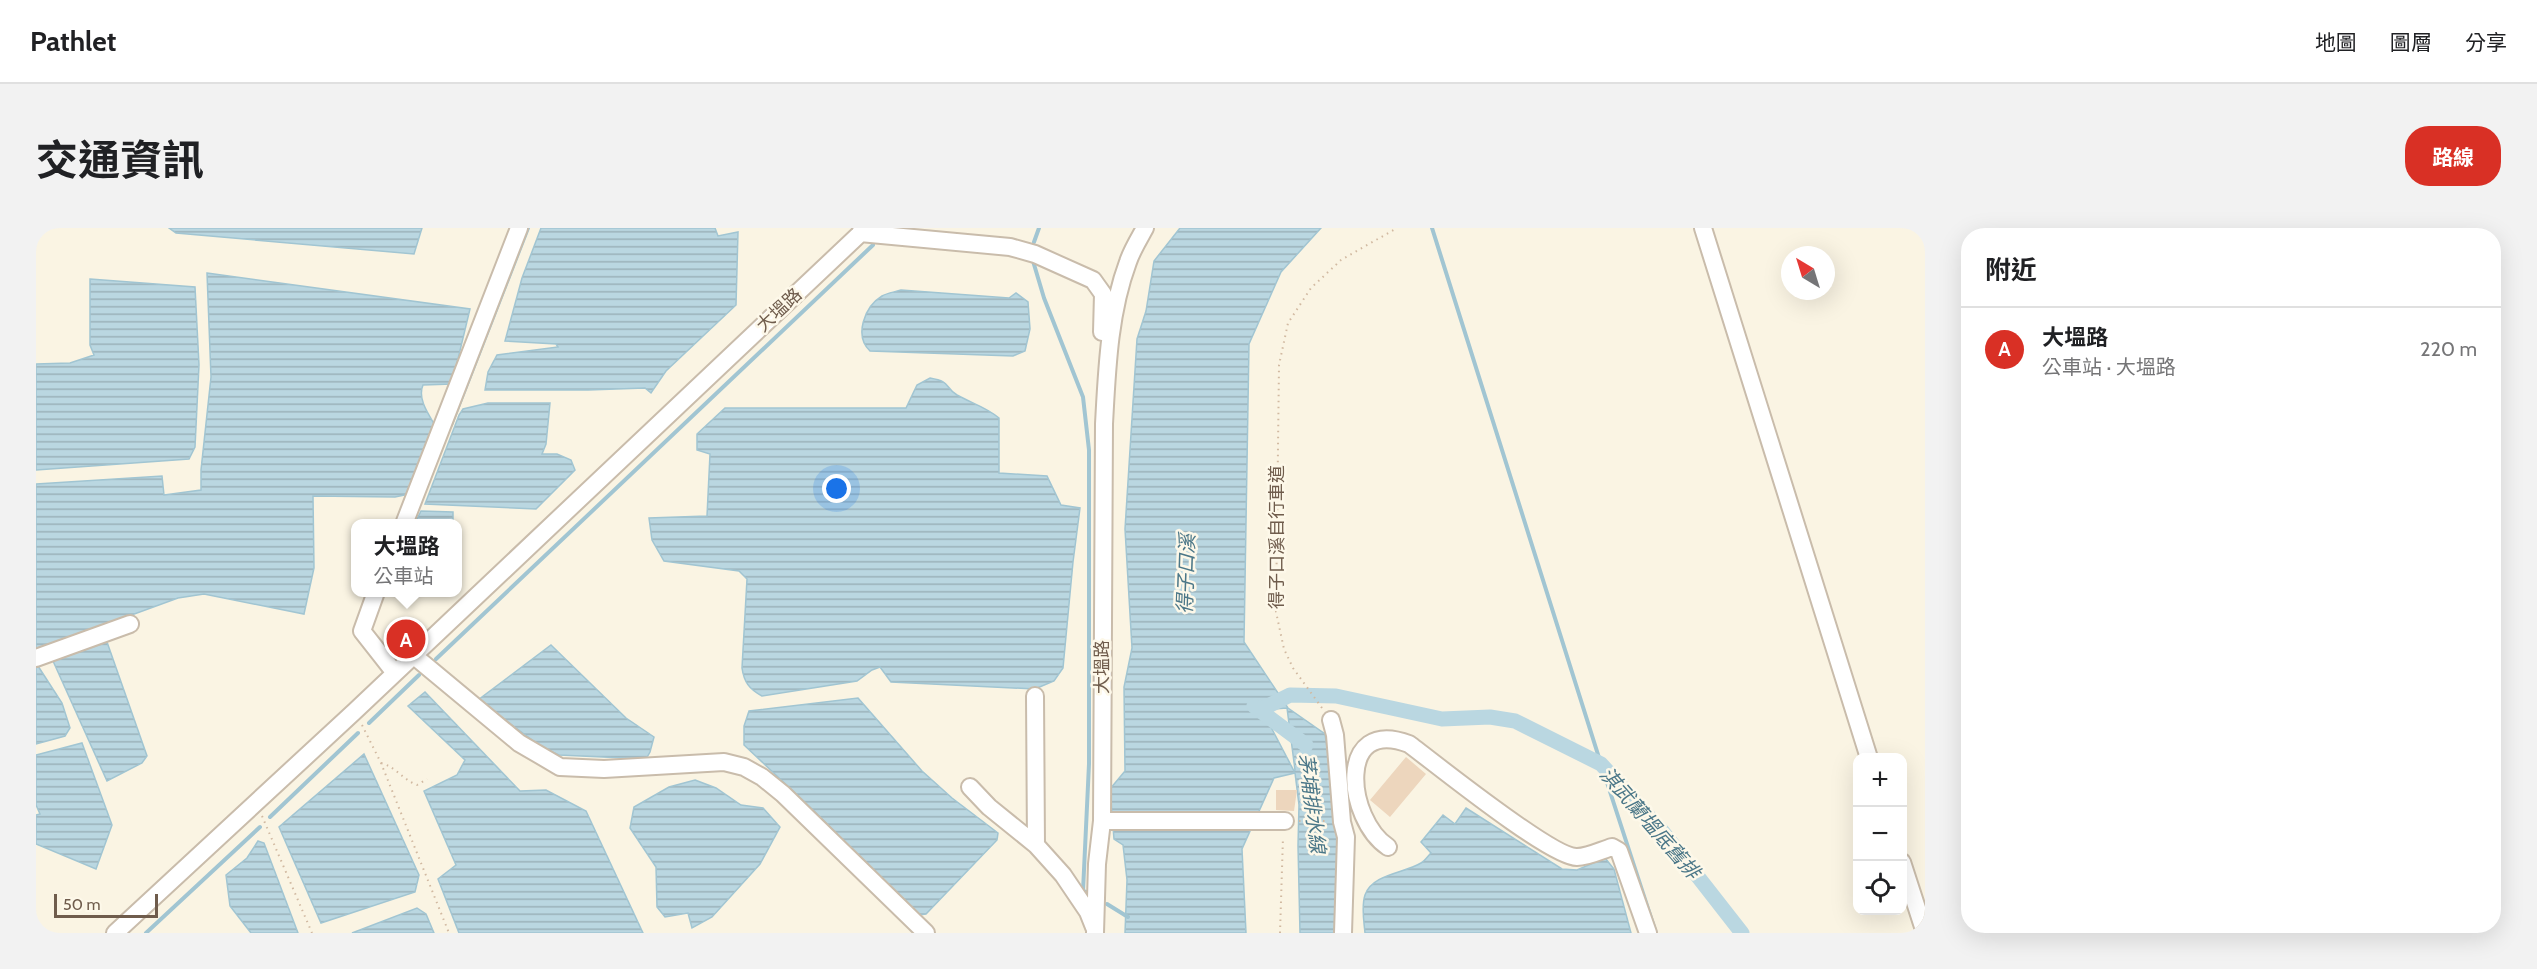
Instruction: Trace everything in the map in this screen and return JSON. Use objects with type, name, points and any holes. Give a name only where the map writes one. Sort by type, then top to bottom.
[{"type":"street","points":[[406,519],[519,228]]},
{"type":"street","name":"大塭路","points":[[1095,932],[1097,864],[1102,821],[1104,424],[1108,359],[1116,304],[1128,260],[1145,228]]},
{"type":"street","points":[[1703,228],[1867,753]]},
{"type":"street","points":[[863,231],[1010,247],[1035,254],[1093,280],[1103,294],[1102,345],[1108,359]]},
{"type":"street","name":"大塭路","points":[[115,933],[355,711],[863,231]]},
{"type":"street","points":[[374,597],[362,631],[376,652],[395,673]]},
{"type":"street","points":[[36,658],[130,624]]},
{"type":"street","points":[[413,655],[519,743],[560,767],[604,769],[724,762],[753,772],[783,794],[926,933]]},
{"type":"street","points":[[1035,696],[1036,845]]},
{"type":"street","points":[[1331,720],[1335,735],[1342,822],[1347,852],[1343,933]]},
{"type":"street","points":[[1388,847],[1373,833],[1358,804],[1355,773],[1357,760],[1364,749],[1373,741],[1393,738],[1409,744],[1525,831],[1566,856],[1577,858],[1612,847],[1619,851],[1648,933]]},
{"type":"street","points":[[970,787],[989,807],[1036,845],[1063,875],[1088,912],[1095,932]]},
{"type":"street","points":[[1102,821],[1285,821]]},
{"type":"street","points":[[1907,877],[1925,933]]},
{"type":"path","name":"得子口溪自行車道","points":[[1331,720],[1293,668],[1284,649],[1276,612],[1279,365],[1288,323],[1311,288],[1341,260],[1397,228]]},
{"type":"path","points":[[355,711],[381,763],[449,933]]},
{"type":"path","points":[[381,763],[393,766],[407,781],[417,785],[427,779]]},
{"type":"path","points":[[256,802],[312,933]]},
{"type":"path","points":[[1280,933],[1281,853],[1285,821],[1342,822]]},
{"type":"water","points":[[169,228],[422,228],[414,254],[176,233]]},
{"type":"water","points":[[541,228],[715,228],[718,236],[738,232],[736,305],[666,371],[651,393],[645,388],[485,390],[488,372],[497,355],[558,347],[556,344],[505,341],[522,278]]},
{"type":"water","name":"得子口溪","points":[[1180,228],[1321,228],[1281,272],[1249,344],[1244,642],[1288,708],[1325,734],[1341,844],[1334,933],[1300,933],[1299,805],[1295,773],[1274,778],[1242,849],[1246,933],[1125,933],[1127,880],[1123,845],[1114,839],[1110,789],[1125,771],[1124,687],[1132,648],[1125,529],[1137,339],[1146,311],[1154,261]],"holes":[[[1287,708],[1294,771],[1262,710]]]},
{"type":"water","points":[[207,273],[470,309],[452,384],[423,385],[423,401],[436,427],[409,494],[395,497],[313,496],[314,568],[304,614],[204,594],[178,598],[36,650],[36,484],[162,476],[164,495],[201,490],[211,377]]},
{"type":"water","points":[[90,279],[195,287],[199,365],[195,447],[189,459],[36,470],[36,364],[70,363],[94,355],[90,345]]},
{"type":"water","points":[[901,290],[1009,298],[1016,293],[1028,302],[1030,329],[1025,351],[1013,356],[870,351],[865,345],[862,330],[866,314],[882,296]]},
{"type":"water","points":[[930,378],[945,383],[957,395],[999,418],[999,473],[1047,476],[1061,505],[1080,508],[1063,668],[1054,681],[1035,689],[891,682],[880,667],[857,681],[762,696],[748,685],[742,668],[747,579],[739,571],[664,561],[652,540],[649,518],[707,516],[710,454],[697,450],[697,434],[725,408],[906,408],[917,385]]},
{"type":"water","points":[[488,403],[550,403],[546,444],[542,454],[557,454],[571,460],[575,470],[536,509],[425,504],[459,415],[463,409]]},
{"type":"water","points":[[421,511],[453,512],[453,519],[417,519]]},
{"type":"water","points":[[107,642],[147,756],[142,763],[107,781],[53,661]]},
{"type":"water","points":[[551,645],[626,718],[654,737],[646,759],[559,755],[543,748],[478,700]]},
{"type":"water","points":[[38,666],[62,703],[70,728],[65,736],[36,744],[36,667]]},
{"type":"water","points":[[425,692],[520,791],[546,790],[586,811],[643,933],[459,933],[438,879],[456,865],[424,791],[457,775],[465,760],[408,706]]},
{"type":"water","points":[[858,698],[922,771],[952,798],[998,833],[997,840],[926,914],[919,915],[744,745],[744,726],[749,711]]},
{"type":"water","points":[[82,743],[112,825],[96,869],[36,844],[36,815],[40,814],[36,805],[36,755]]},
{"type":"water","points":[[364,754],[419,875],[415,892],[321,923],[279,827]]},
{"type":"water","points":[[695,780],[716,788],[741,805],[763,808],[780,827],[760,864],[712,917],[692,928],[688,913],[665,917],[657,907],[656,867],[630,828],[634,807],[669,787]]},
{"type":"water","points":[[1466,808],[1562,869],[1577,870],[1605,858],[1614,869],[1631,933],[1365,933],[1363,904],[1369,888],[1382,878],[1424,861],[1431,853],[1421,842],[1443,815],[1455,824]]},
{"type":"water","points":[[258,841],[264,843],[298,933],[251,933],[230,906],[226,875],[247,858]]},
{"type":"water","points":[[417,908],[426,914],[434,933],[352,933]]},
{"type":"building","points":[[1406,757],[1426,774],[1390,817],[1370,800]]},
{"type":"building","points":[[1276,790],[1297,790],[1294,811],[1276,810]]},
{"type":"waterway","points":[[451,425],[528,228]]},
{"type":"waterway","points":[[1034,242],[1039,228]]},
{"type":"waterway","points":[[1432,228],[1656,933]]},
{"type":"waterway","points":[[436,659],[873,245]]},
{"type":"waterway","points":[[1033,261],[1044,298],[1083,397],[1089,450],[1089,764],[1083,891],[1086,892]]},
{"type":"waterway","points":[[369,723],[419,675]]},
{"type":"waterway","name":"淇武蘭塭底舊排","points":[[1262,709],[1290,695],[1336,696],[1442,719],[1490,717],[1515,721],[1601,764],[1663,832],[1742,933]]},
{"type":"waterway","name":"茅埔排水線","points":[[1254,706],[1306,745]]},
{"type":"waterway","points":[[270,817],[358,733]]},
{"type":"waterway","points":[[146,933],[260,827]]},
{"type":"waterway","points":[[1107,904],[1128,917]]},
{"type":"place","name":"大塭路","points":[[406,639]]}]
